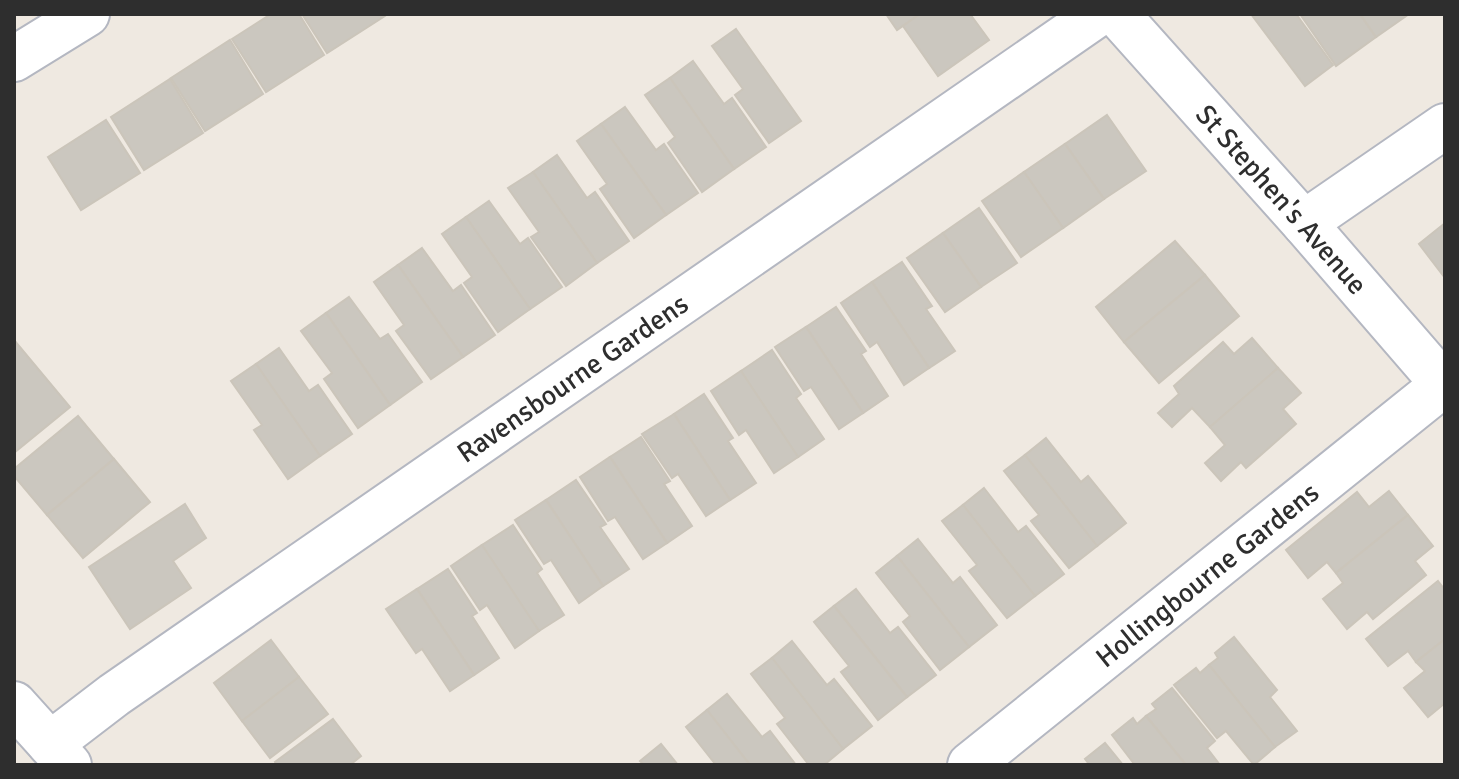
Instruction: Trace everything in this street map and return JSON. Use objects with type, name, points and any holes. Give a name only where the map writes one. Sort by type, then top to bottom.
[{"type":"street","points":[[14,59],[87,14]]},
{"type":"street","name":"Ravensbourne Gardens","points":[[60,755],[114,695],[1098,14]]},
{"type":"street","name":"St Stephen's Avenue","points":[[1117,14],[1444,385]]},
{"type":"street","points":[[1304,223],[1445,126]]},
{"type":"street","name":"Hollingbourne Gardens","points":[[970,765],[1444,385]]},
{"type":"street","points":[[14,704],[60,755]]},
{"type":"building","points":[[271,14],[299,14],[324,55],[266,92],[232,39]]},
{"type":"building","points":[[302,14],[384,14],[385,16],[327,53]]},
{"type":"building","points":[[886,14],[920,14],[897,30]]},
{"type":"building","points":[[920,14],[970,14],[989,40],[938,76],[903,26]]},
{"type":"building","points":[[1251,14],[1296,14],[1333,65],[1305,86]]},
{"type":"building","points":[[1300,14],[1360,14],[1376,37],[1336,66]]},
{"type":"building","points":[[1360,14],[1409,14],[1376,37]]},
{"type":"building","points":[[736,29],[801,121],[769,143],[735,95],[743,89],[712,46]]},
{"type":"building","points":[[230,40],[263,94],[205,131],[171,78]]},
{"type":"building","points":[[693,61],[724,104],[732,98],[766,147],[734,169],[670,78]]},
{"type":"building","points":[[670,78],[734,169],[702,192],[668,143],[675,137],[645,95]]},
{"type":"building","points":[[170,79],[203,133],[144,170],[111,117]]},
{"type":"building","points":[[625,107],[656,150],[664,144],[698,193],[666,215],[601,124]]},
{"type":"building","points":[[1107,115],[1146,171],[1104,199],[1065,144]]},
{"type":"building","points":[[106,120],[140,173],[81,210],[48,157]]},
{"type":"building","points":[[601,124],[666,215],[634,238],[600,189],[607,184],[577,141]]},
{"type":"building","points":[[1065,144],[1104,199],[1063,228],[1024,172]]},
{"type":"building","points":[[557,155],[587,198],[595,192],[629,241],[597,263],[533,172]]},
{"type":"building","points":[[533,172],[597,263],[566,286],[531,237],[539,232],[508,188]]},
{"type":"building","points":[[1024,172],[1063,228],[1021,257],[982,201]]},
{"type":"building","points":[[489,201],[520,244],[528,238],[562,287],[530,309],[466,217]]},
{"type":"building","points":[[979,208],[1017,263],[981,287],[943,233]]},
{"type":"building","points":[[466,217],[530,309],[498,332],[464,283],[472,277],[442,234]]},
{"type":"building","points":[[1445,223],[1445,278],[1419,244]]},
{"type":"building","points":[[943,233],[981,287],[945,312],[907,258]]},
{"type":"building","points":[[1175,241],[1205,275],[1124,342],[1096,307]]},
{"type":"building","points":[[422,248],[453,291],[461,285],[495,335],[463,357],[398,265]]},
{"type":"building","points":[[902,262],[932,306],[926,309],[955,351],[929,368],[872,282]]},
{"type":"building","points":[[398,265],[463,357],[431,379],[396,331],[404,325],[374,282]]},
{"type":"building","points":[[1205,275],[1239,316],[1159,383],[1124,342]]},
{"type":"building","points":[[872,282],[929,368],[904,385],[877,342],[870,347],[841,303]]},
{"type":"building","points":[[349,297],[380,339],[388,334],[422,382],[390,405],[326,313]]},
{"type":"building","points":[[836,307],[866,351],[861,354],[888,396],[863,413],[806,327]]},
{"type":"building","points":[[326,313],[390,405],[358,428],[324,379],[332,373],[301,331]]},
{"type":"building","points":[[806,327],[863,413],[839,429],[811,387],[804,391],[775,347]]},
{"type":"building","points":[[1252,338],[1278,368],[1210,427],[1192,408],[1172,427],[1158,413],[1179,394],[1174,386],[1223,342],[1234,354]]},
{"type":"building","points":[[14,340],[70,407],[14,453]]},
{"type":"building","points":[[279,348],[309,391],[318,385],[352,434],[320,456],[256,364]]},
{"type":"building","points":[[772,350],[801,394],[796,398],[824,439],[798,457],[741,371]]},
{"type":"building","points":[[256,364],[320,456],[288,479],[254,430],[262,425],[231,381]]},
{"type":"building","points":[[1278,368],[1301,393],[1283,409],[1296,424],[1246,468],[1241,462],[1221,481],[1205,463],[1225,445],[1210,427]]},
{"type":"building","points":[[741,371],[798,457],[774,473],[746,430],[739,435],[711,391]]},
{"type":"building","points":[[704,394],[733,438],[728,441],[756,483],[730,500],[674,414]]},
{"type":"building","points":[[674,414],[730,500],[706,516],[678,474],[672,478],[642,434]]},
{"type":"building","points":[[78,416],[114,459],[47,515],[14,476],[14,469]]},
{"type":"building","points":[[641,437],[670,481],[664,484],[692,526],[667,543],[610,457]]},
{"type":"building","points":[[1046,438],[1081,482],[1088,476],[1126,523],[1097,546],[1025,455]]},
{"type":"building","points":[[1025,455],[1097,546],[1069,568],[1031,521],[1039,515],[1004,471]]},
{"type":"building","points":[[610,457],[667,543],[643,559],[615,517],[608,521],[580,477]]},
{"type":"building","points":[[114,459],[150,502],[83,558],[47,515]]},
{"type":"building","points":[[576,480],[606,524],[600,527],[629,569],[603,586],[546,500]]},
{"type":"building","points":[[984,488],[1018,532],[1026,526],[1064,574],[1035,596],[963,505]]},
{"type":"building","points":[[1389,491],[1408,515],[1336,573],[1327,562],[1308,578],[1286,550],[1357,492],[1369,507]]},
{"type":"building","points":[[546,500],[603,586],[579,603],[551,560],[544,564],[515,520]]},
{"type":"building","points":[[185,504],[206,538],[173,561],[191,588],[130,629],[89,567]]},
{"type":"building","points":[[963,505],[1035,596],[1007,618],[969,571],[977,565],[942,521]]},
{"type":"building","points":[[1408,515],[1433,546],[1415,561],[1426,575],[1373,619],[1367,612],[1347,629],[1323,599],[1343,583],[1336,573]]},
{"type":"building","points":[[513,525],[542,569],[537,573],[564,615],[539,631],[482,545]]},
{"type":"building","points":[[918,539],[953,583],[960,577],[997,625],[969,647],[897,556]]},
{"type":"building","points":[[482,545],[539,631],[515,648],[487,605],[480,610],[451,566]]},
{"type":"building","points":[[897,556],[969,647],[940,670],[903,622],[910,616],[876,573]]},
{"type":"building","points":[[448,569],[477,613],[472,616],[499,658],[474,675],[417,589]]},
{"type":"building","points":[[1438,581],[1445,590],[1445,639],[1416,662],[1408,651],[1388,666],[1366,639]]},
{"type":"building","points":[[417,589],[474,675],[450,691],[422,649],[416,653],[386,609]]},
{"type":"building","points":[[856,589],[890,633],[898,627],[936,675],[907,697],[834,606]]},
{"type":"building","points":[[834,606],[907,697],[878,720],[841,672],[849,666],[814,622]]},
{"type":"building","points":[[1234,637],[1277,690],[1270,697],[1297,731],[1275,747],[1209,665],[1218,658],[1215,653]]},
{"type":"building","points":[[1445,639],[1445,703],[1428,717],[1404,688],[1425,671],[1416,662]]},
{"type":"building","points":[[271,640],[299,677],[242,721],[214,683]]},
{"type":"building","points":[[792,641],[827,685],[834,679],[872,726],[843,749],[772,658]]},
{"type":"building","points":[[772,658],[843,749],[824,765],[809,765],[777,724],[785,718],[751,674]]},
{"type":"building","points":[[1209,665],[1275,747],[1254,765],[1226,731],[1217,738],[1174,685],[1196,668],[1200,673]]},
{"type":"building","points":[[299,677],[328,714],[270,758],[242,721]]},
{"type":"building","points":[[1172,688],[1215,741],[1207,748],[1220,765],[1186,765],[1146,716],[1156,709],[1152,704]]},
{"type":"building","points":[[727,694],[762,737],[770,731],[796,765],[750,765],[707,710]]},
{"type":"building","points":[[707,710],[750,765],[716,765],[686,727]]},
{"type":"building","points":[[1146,716],[1186,765],[1135,765],[1112,735],[1133,718],[1137,724]]},
{"type":"building","points":[[333,719],[361,756],[350,765],[277,765],[275,762]]},
{"type":"building","points":[[1105,743],[1123,765],[1088,765],[1085,759]]},
{"type":"building","points":[[661,744],[678,765],[644,765],[640,761]]}]
